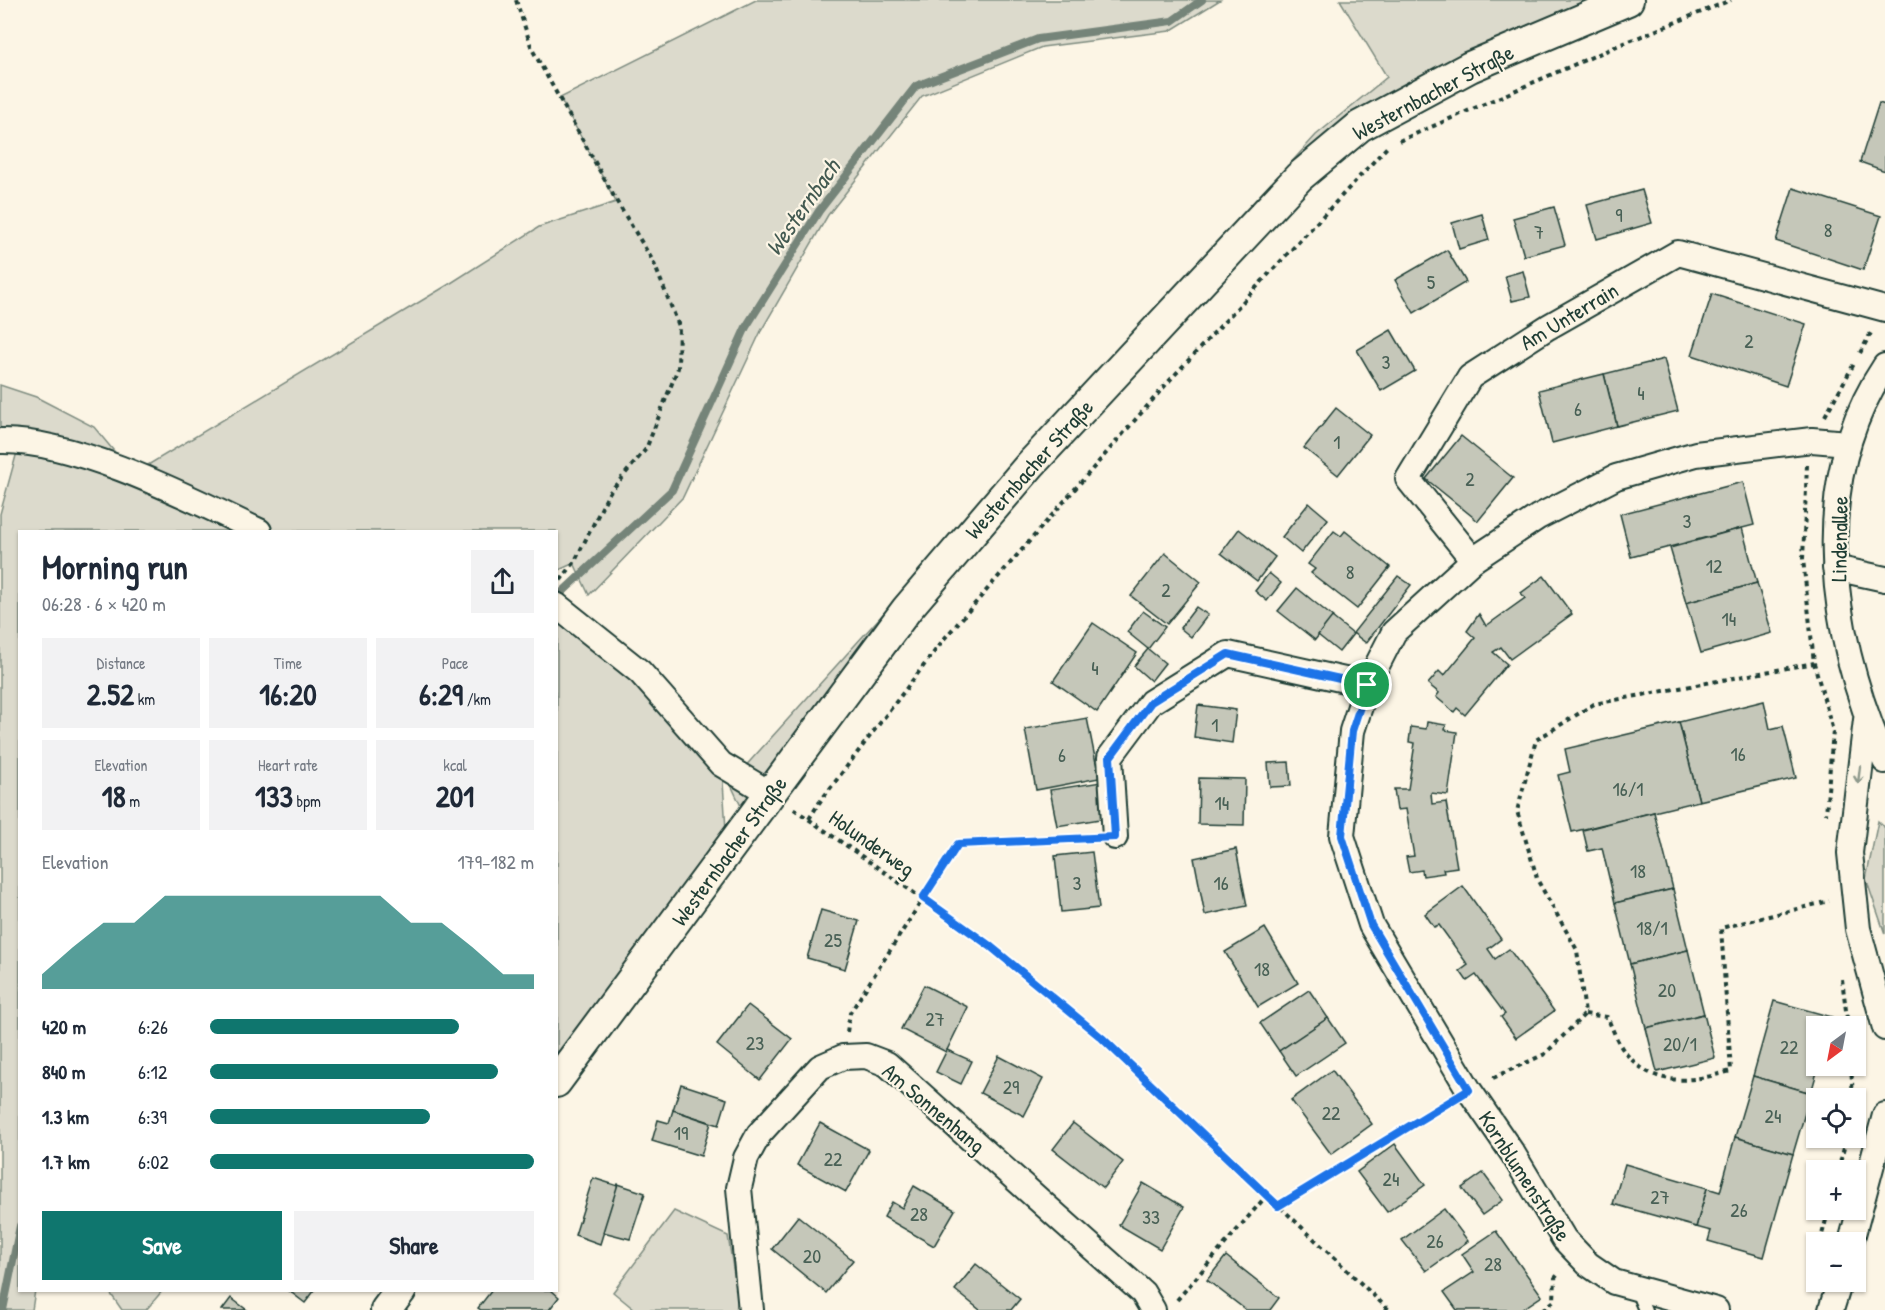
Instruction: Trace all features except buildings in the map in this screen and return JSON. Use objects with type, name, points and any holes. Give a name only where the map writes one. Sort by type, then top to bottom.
[{"type":"street","name":"Westernbacher Straße","points":[[558,1079],[907,609],[1030,465],[1299,177],[1370,120],[1470,67],[1628,0]]},
{"type":"street","name":"Am Unterrain","points":[[1473,561],[1408,479],[1470,377],[1548,327],[1678,253],[1885,309]]},
{"type":"street","name":"Lindenallee","points":[[1885,366],[1870,388],[1848,442],[1836,506],[1835,568],[1841,628],[1866,717],[1885,761]]},
{"type":"street","points":[[0,441],[20,440],[85,457],[171,488],[257,530]]},
{"type":"street","name":"Kornblumenstraße","points":[[1716,1310],[1640,1300],[1576,1251],[1564,1239],[1513,1154],[1469,1090],[1371,925],[1342,836],[1352,731],[1367,685],[1394,632],[1473,561],[1538,517],[1616,477],[1696,454],[1812,440],[1848,442]]},
{"type":"street","points":[[1835,568],[1885,579]]},
{"type":"street","points":[[565,611],[640,672],[722,764],[771,794]]},
{"type":"street","points":[[1115,837],[1110,757],[1151,702],[1228,654],[1367,685]]},
{"type":"street","name":"Lindenallee","points":[[1866,717],[1850,853],[1858,929],[1885,1028]]},
{"type":"street","name":"Am Sonnenhang","points":[[843,1057],[866,1056],[887,1064],[1143,1293],[1153,1310]]},
{"type":"street","points":[[752,1310],[739,1188],[746,1158],[759,1134],[820,1067],[843,1057]]},
{"type":"street","points":[[1854,1232],[1885,1115]]},
{"type":"street","points":[[386,1310],[400,1292]]},
{"type":"street","points":[[1831,1310],[1837,1292]]},
{"type":"path","points":[[516,0],[532,49],[617,202],[653,261],[679,326],[678,368],[646,449],[609,493],[574,563],[558,583]]},
{"type":"path","name":"Holunderweg","points":[[1389,1310],[1102,1038],[990,946],[809,819],[944,639],[1170,380],[1389,145],[1617,45],[1731,0]]},
{"type":"path","points":[[1585,1014],[1577,950],[1538,881],[1517,810],[1536,740],[1594,704],[1814,663]]},
{"type":"path","points":[[843,1057],[850,1013],[958,844],[1115,837]]},
{"type":"path","points":[[1585,1014],[1607,1017],[1624,1051],[1655,1078],[1695,1081],[1731,1071],[1721,928],[1855,895]]},
{"type":"path","points":[[1278,1206],[1469,1090],[1545,1054],[1585,1014]]},
{"type":"path","points":[[1176,1301],[1267,1195]]},
{"type":"path","points":[[1544,1310],[1554,1301],[1555,1278],[1576,1251]]},
{"type":"shaded area","points":[[756,0],[1220,0],[1170,31],[1042,47],[922,96],[828,215],[761,331],[683,497],[589,595],[574,563],[558,571],[558,530],[18,530],[18,1292],[35,1292],[32,1310],[0,1310],[0,514],[20,441],[0,441],[0,385],[36,397],[94,427],[133,474],[451,283],[539,227],[616,202],[560,98]]},
{"type":"shaded area","points":[[1340,0],[1628,0],[1360,126],[1030,465],[749,823],[722,766],[726,830],[558,1062],[558,606],[742,770],[1316,135],[1387,77]]},
{"type":"shaded area","points":[[1878,821],[1885,828],[1885,934],[1866,879]]},
{"type":"shaded area","points":[[674,1211],[728,1236],[738,1300],[736,1310],[635,1310],[613,1292]]},
{"type":"shaded area","points":[[109,1292],[161,1292],[146,1310],[122,1310]]},
{"type":"waterway","name":"Westernbach","points":[[558,596],[672,490],[746,327],[819,211],[916,86],[1038,39],[1172,21],[1202,0]]},
{"type":"waterway","name":"Westernbach","points":[[3,1310],[18,1236]]},
{"type":"route","points":[[1228,654],[1367,685],[1352,731],[1342,836],[1371,925],[1469,1090],[1278,1206],[1102,1038],[990,946],[923,898],[958,844],[1115,837],[1110,757],[1151,702],[1228,654]]}]
